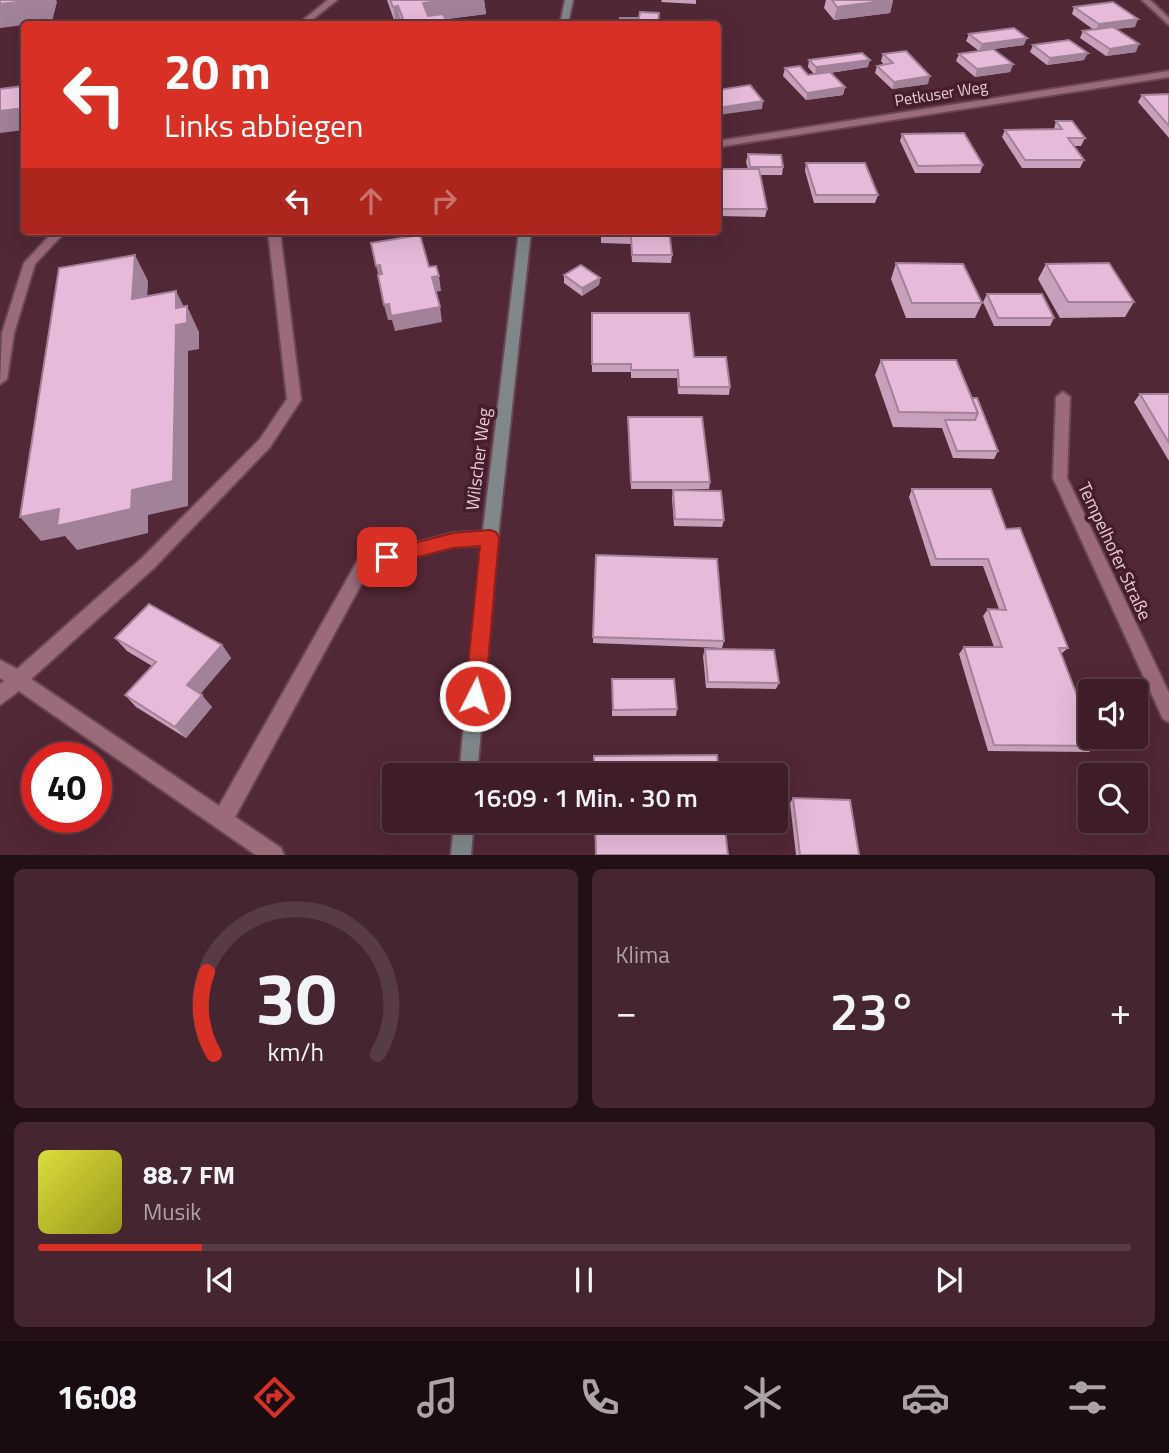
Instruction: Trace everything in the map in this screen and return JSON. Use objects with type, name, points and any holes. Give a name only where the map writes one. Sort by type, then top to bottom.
[{"type":"street","points":[[307,21],[333,0]]},
{"type":"street","points":[[565,21],[569,0]]},
{"type":"street","points":[[1146,0],[1169,23]]},
{"type":"street","name":"Petkuser Weg","points":[[721,144],[1169,74]]},
{"type":"street","points":[[0,379],[4,334],[30,263],[56,235]]},
{"type":"street","points":[[0,696],[148,563],[265,443],[294,400],[274,235]]},
{"type":"street","name":"Wilscher Weg","points":[[469,763],[490,538],[525,235]]},
{"type":"street","name":"Tempelhofer Straße","points":[[1063,397],[1060,478],[1169,713]]},
{"type":"street","points":[[223,819],[365,563],[453,540],[490,538]]},
{"type":"street","points":[[0,668],[274,855]]},
{"type":"street","points":[[461,855],[463,833]]},
{"type":"building","points":[[0,0],[35,0],[0,4]]},
{"type":"building","points":[[390,0],[449,0],[423,3],[428,16],[443,14],[446,21],[385,21],[403,19],[398,6],[393,7]]},
{"type":"building","points":[[832,0],[890,0],[837,7]]},
{"type":"building","points":[[1113,2],[1138,19],[1099,24],[1074,7]]},
{"type":"building","points":[[640,12],[659,13],[658,21],[620,21],[620,18],[639,18]]},
{"type":"building","points":[[1113,27],[1139,44],[1110,49],[1083,31]]},
{"type":"building","points":[[1014,28],[1027,38],[982,44],[969,34]]},
{"type":"building","points":[[1069,40],[1088,53],[1050,58],[1033,45]]},
{"type":"building","points":[[993,49],[1013,64],[977,69],[959,54]]},
{"type":"building","points":[[906,51],[930,76],[894,82],[877,66],[893,63],[883,54]]},
{"type":"building","points":[[862,53],[870,60],[816,67],[809,60]]},
{"type":"building","points":[[800,66],[808,75],[830,72],[845,87],[807,93],[785,68]]},
{"type":"building","points":[[750,85],[763,101],[721,108],[721,90]]},
{"type":"building","points":[[21,86],[21,108],[0,111],[0,89]]},
{"type":"building","points":[[1169,94],[1169,126],[1142,95]]},
{"type":"building","points":[[1056,121],[1072,121],[1085,138],[1068,138],[1084,160],[1025,160],[1005,130],[1062,129]]},
{"type":"building","points":[[964,133],[983,165],[918,166],[902,134]]},
{"type":"building","points":[[748,154],[781,155],[783,167],[750,167]]},
{"type":"building","points":[[806,163],[865,163],[878,195],[816,195]]},
{"type":"building","points":[[721,169],[759,169],[767,209],[721,209]]},
{"type":"building","points":[[420,235],[429,267],[436,266],[439,276],[432,277],[440,307],[391,316],[389,304],[384,305],[378,275],[382,274],[380,265],[376,266],[371,243]]},
{"type":"building","points":[[602,235],[670,235],[672,255],[632,255],[631,236]]},
{"type":"building","points":[[135,255],[132,299],[176,291],[176,308],[187,306],[187,323],[176,325],[173,481],[132,490],[131,509],[57,526],[59,509],[20,517],[59,268]]},
{"type":"building","points":[[896,263],[963,264],[982,303],[912,303]]},
{"type":"building","points":[[1109,263],[1134,302],[1068,302],[1046,264]]},
{"type":"building","points":[[581,265],[600,278],[582,288],[564,275]]},
{"type":"building","points":[[987,294],[1042,294],[1054,318],[998,318]]},
{"type":"building","points":[[592,313],[689,313],[694,357],[726,357],[730,387],[679,387],[678,370],[631,370],[631,364],[592,364]]},
{"type":"building","points":[[881,360],[956,360],[978,413],[899,412]]},
{"type":"building","points":[[1140,394],[1169,394],[1169,443]]},
{"type":"building","points":[[972,398],[977,398],[998,451],[957,451],[945,420],[975,420],[978,413]]},
{"type":"building","points":[[628,417],[702,417],[710,482],[631,482]]},
{"type":"building","points":[[912,489],[991,489],[1006,529],[1020,528],[1068,648],[1059,648],[1078,698],[1078,746],[994,745],[964,647],[1002,647],[988,609],[1006,610],[988,559],[936,559]]},
{"type":"building","points":[[673,490],[721,491],[724,520],[675,519]]},
{"type":"building","points":[[596,555],[717,559],[724,641],[593,637]]},
{"type":"building","points":[[149,604],[222,645],[187,685],[202,695],[175,727],[125,695],[156,662],[115,638]]},
{"type":"building","points":[[705,649],[774,650],[779,683],[708,682]]},
{"type":"building","points":[[612,679],[674,679],[677,709],[613,710]]},
{"type":"building","points":[[717,755],[718,763],[594,763],[594,756]]},
{"type":"building","points":[[793,798],[850,800],[859,855],[800,855]]},
{"type":"building","points":[[595,833],[725,833],[728,855],[596,855]]},
{"type":"route","points":[[387,557],[453,540],[490,538],[475,696]]}]
